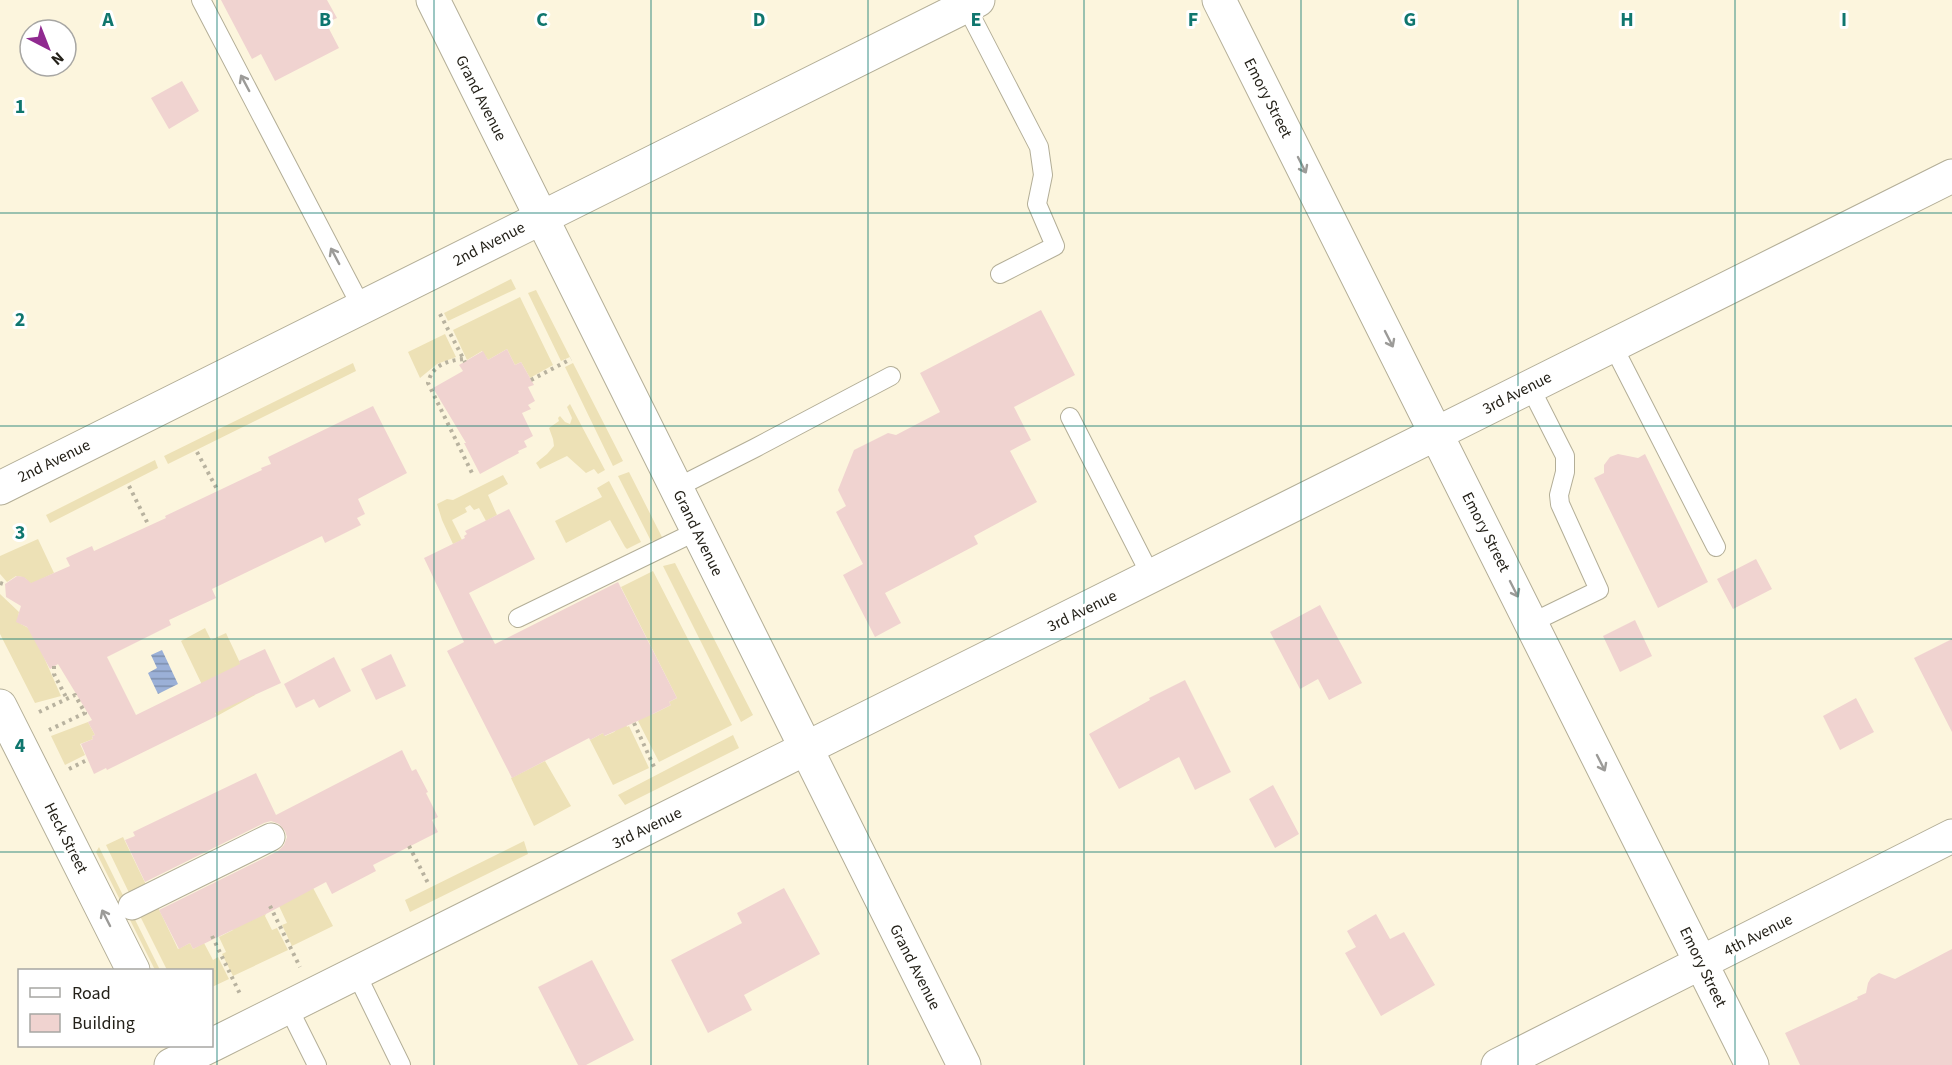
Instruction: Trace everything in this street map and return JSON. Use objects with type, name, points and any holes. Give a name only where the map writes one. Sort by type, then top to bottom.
[{"type":"street","name":"Grand Avenue","points":[[433,0],[964,1065]]},
{"type":"street","name":"Emory Street","points":[[1220,0],[1752,1065]]},
{"type":"street","name":"2nd Avenue","points":[[0,488],[972,3]]},
{"type":"street","name":"3rd Avenue","points":[[213,1044],[1952,176]]},
{"type":"street","name":"Heck Street","points":[[0,706],[132,969]]},
{"type":"street","name":"4th Avenue","points":[[1498,1065],[1952,836]]},
{"type":"street","points":[[132,906],[271,837]]},
{"type":"street","name":"3rd Avenue","points":[[174,1059],[206,1047]]},
{"type":"lane","points":[[201,0],[362,308]]},
{"type":"lane","points":[[972,3],[1039,147],[1043,175],[1037,204],[1055,246],[1000,274]]},
{"type":"lane","points":[[1612,346],[1716,547]]},
{"type":"lane","points":[[676,488],[891,376]]},
{"type":"lane","points":[[1530,387],[1565,456],[1559,495],[1560,504],[1599,590],[1531,622]]},
{"type":"lane","points":[[1070,417],[1151,576]]},
{"type":"lane","points":[[518,618],[697,531]]},
{"type":"lane","points":[[356,973],[401,1065]]},
{"type":"lane","points":[[288,1007],[317,1065]]},
{"type":"path","points":[[441,314],[464,360],[450,361],[436,368],[430,374],[428,383],[472,473]]},
{"type":"path","points":[[531,380],[571,359]]},
{"type":"path","points":[[197,452],[218,491]]},
{"type":"path","points":[[129,486],[149,526]]},
{"type":"path","points":[[0,583],[6,585]]},
{"type":"path","points":[[54,666],[54,674],[67,699]]},
{"type":"path","points":[[36,713],[75,695],[85,713],[45,732]]},
{"type":"path","points":[[634,723],[655,769]]},
{"type":"path","points":[[410,846],[428,882]]},
{"type":"path","points":[[270,906],[300,968]]},
{"type":"path","points":[[212,936],[241,997]]},
{"type":"shaded area","points":[[511,279],[516,289],[448,321],[444,313]]},
{"type":"shaded area","points":[[536,290],[570,357],[561,361],[528,293]]},
{"type":"shaded area","points":[[520,297],[553,365],[530,378],[521,362],[515,365],[507,349],[488,360],[482,351],[467,360],[453,330]]},
{"type":"shaded area","points":[[445,334],[456,357],[437,364],[420,378],[408,352]]},
{"type":"shaded area","points":[[353,363],[356,371],[168,464],[164,456]]},
{"type":"shaded area","points":[[573,363],[623,461],[613,466],[565,367]]},
{"type":"shaded area","points":[[570,404],[605,470],[598,474],[594,469],[586,473],[567,456],[540,469],[536,463],[554,446],[549,428],[559,421],[560,416],[570,424],[572,418],[567,407]]},
{"type":"shaded area","points":[[155,460],[158,468],[50,523],[46,515]]},
{"type":"shaded area","points":[[629,472],[664,541],[651,541],[618,476]]},
{"type":"shaded area","points":[[503,475],[508,484],[488,495],[497,515],[486,521],[479,508],[474,510],[470,505],[465,508],[467,512],[452,520],[462,540],[453,544],[437,504],[447,499],[453,500]]},
{"type":"shaded area","points":[[609,481],[641,542],[627,549],[610,520],[566,543],[555,521],[602,497],[597,488]]},
{"type":"shaded area","points":[[38,539],[54,573],[29,585],[25,578],[16,576],[7,582],[0,574],[0,556]]},
{"type":"shaded area","points":[[675,563],[753,715],[741,722],[663,566]]},
{"type":"shaded area","points":[[653,571],[732,725],[659,762],[638,717],[653,714],[671,705],[669,702],[677,698],[621,587]]},
{"type":"shaded area","points":[[0,594],[19,612],[18,618],[21,624],[32,630],[61,696],[35,703],[0,634]]},
{"type":"shaded area","points":[[205,628],[211,640],[226,633],[255,695],[217,716],[181,641]]},
{"type":"shaded area","points":[[88,722],[95,735],[92,736],[93,739],[80,744],[85,755],[65,765],[51,736]]},
{"type":"shaded area","points":[[625,722],[649,768],[613,785],[590,740],[603,733],[605,736],[614,732]]},
{"type":"shaded area","points":[[733,735],[739,748],[625,805],[618,795]]},
{"type":"shaded area","points":[[545,761],[571,806],[534,826],[511,778]]},
{"type":"shaded area","points":[[123,837],[150,893],[133,901],[106,845]]},
{"type":"shaded area","points":[[524,841],[528,854],[410,912],[405,900]]},
{"type":"shaded area","points":[[99,847],[160,969],[154,969],[96,852]]},
{"type":"shaded area","points":[[311,884],[333,926],[292,946],[282,925],[287,923],[279,906]]},
{"type":"shaded area","points":[[154,899],[178,949],[190,943],[193,949],[204,943],[213,960],[218,957],[229,979],[213,987],[213,969],[166,969],[136,908]]},
{"type":"shaded area","points":[[266,914],[272,930],[277,928],[288,950],[233,976],[222,954],[226,952],[219,937],[233,930],[231,925]]},
{"type":"water","points":[[162,650],[178,684],[158,694],[148,673],[157,668],[151,655]]},
{"type":"building","points":[[221,0],[327,0],[337,18],[326,23],[339,48],[275,81],[261,54],[252,59]]},
{"type":"building","points":[[182,81],[199,111],[169,129],[151,98]]},
{"type":"building","points":[[1041,310],[1075,375],[1014,407],[1031,440],[1010,451],[1037,502],[974,536],[978,544],[885,593],[901,623],[875,637],[843,575],[863,564],[836,512],[846,506],[838,490],[854,450],[888,433],[896,435],[940,412],[920,373]]},
{"type":"building","points":[[507,349],[515,365],[521,362],[534,385],[528,387],[535,401],[528,405],[531,409],[522,413],[533,436],[524,441],[527,447],[518,451],[519,453],[480,474],[464,443],[466,443],[433,388],[463,371],[459,365],[483,351],[488,360]]},
{"type":"building","points":[[373,406],[407,473],[358,499],[365,514],[357,518],[361,525],[325,543],[322,536],[212,589],[216,598],[169,620],[171,625],[107,657],[136,715],[240,664],[239,661],[265,649],[281,683],[215,713],[217,716],[107,770],[106,768],[94,774],[81,744],[93,739],[92,736],[95,735],[88,722],[92,720],[58,664],[50,669],[27,627],[16,622],[21,606],[6,597],[5,584],[17,576],[24,577],[31,583],[70,566],[66,558],[92,546],[94,551],[166,518],[165,516],[262,470],[261,468],[271,464],[268,457]]},
{"type":"building","points":[[1618,454],[1638,458],[1645,454],[1708,582],[1658,608],[1594,478],[1604,473],[1604,465],[1610,457]]},
{"type":"building","points":[[509,509],[535,559],[469,593],[495,644],[618,582],[677,698],[669,702],[671,705],[651,715],[604,736],[603,733],[590,740],[589,738],[512,778],[447,651],[464,642],[424,558],[465,538],[467,534],[465,531]]},
{"type":"building","points":[[1756,559],[1772,589],[1733,609],[1717,579]]},
{"type":"building","points":[[1320,605],[1362,683],[1329,700],[1318,679],[1300,689],[1270,632]]},
{"type":"building","points":[[1635,620],[1652,656],[1620,672],[1603,636]]},
{"type":"building","points":[[1952,639],[1952,732],[1914,658]]},
{"type":"building","points":[[391,654],[406,686],[376,700],[361,669]]},
{"type":"building","points":[[334,657],[351,691],[319,708],[314,699],[296,708],[284,684]]},
{"type":"building","points":[[1185,680],[1231,772],[1195,790],[1179,757],[1119,789],[1089,734],[1150,700],[1149,698]]},
{"type":"building","points":[[1856,698],[1874,732],[1840,750],[1823,716]]},
{"type":"building","points":[[402,750],[412,771],[416,769],[428,792],[426,793],[438,817],[432,820],[438,832],[373,865],[376,871],[332,894],[326,882],[193,949],[190,943],[179,949],[159,910],[278,851],[284,845],[287,837],[285,831],[279,824],[271,821],[264,823],[145,882],[125,840],[135,836],[133,832],[256,773],[276,815]]},
{"type":"building","points":[[1273,785],[1299,834],[1275,848],[1249,799]]},
{"type":"building","points":[[784,888],[820,954],[744,995],[752,1010],[708,1033],[671,960],[742,923],[737,913]]},
{"type":"building","points":[[1376,914],[1390,939],[1404,932],[1435,985],[1381,1016],[1345,953],[1356,947],[1347,931]]},
{"type":"building","points":[[1952,949],[1952,1065],[1800,1065],[1785,1033],[1858,999],[1857,997],[1866,993],[1871,978],[1879,973],[1895,979]]},
{"type":"building","points":[[592,960],[634,1040],[586,1065],[578,1065],[538,987]]}]
